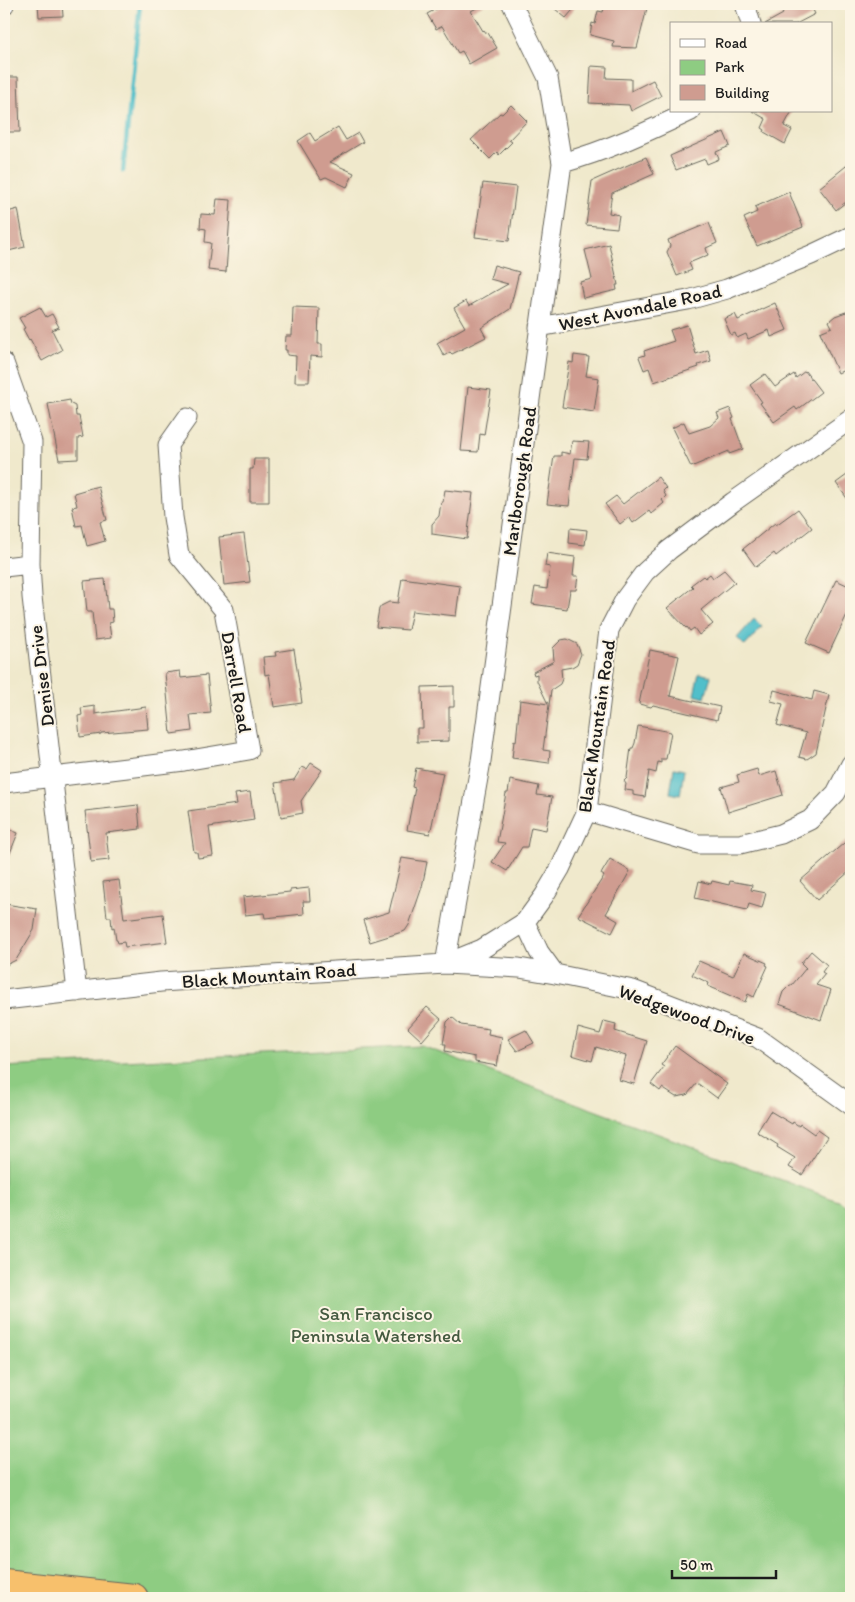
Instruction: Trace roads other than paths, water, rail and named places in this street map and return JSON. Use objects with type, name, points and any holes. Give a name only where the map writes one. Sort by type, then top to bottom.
[{"type":"highway","points":[[4,1584],[134,1598]]},
{"type":"street","name":"Marlborough Road","points":[[445,964],[481,761],[562,163],[548,78],[512,4]]},
{"type":"street","points":[[745,4],[750,22]]},
{"type":"street","points":[[562,163],[587,156],[656,128],[689,112]]},
{"type":"street","name":"West Avondale Road","points":[[539,327],[688,300],[727,289],[811,255],[851,236]]},
{"type":"street","name":"Denise Drive","points":[[4,363],[32,442],[30,564],[77,992]]},
{"type":"street","name":"Darrell Road","points":[[4,783],[249,750],[224,610],[179,555],[173,517],[168,445],[187,418]]},
{"type":"street","name":"Black Mountain Road","points":[[4,1000],[160,982],[445,964],[482,949],[525,922],[560,869],[587,811],[609,630],[625,599],[645,572],[669,550],[851,419]]},
{"type":"street","points":[[4,566],[30,564]]},
{"type":"street","points":[[587,811],[698,844],[740,844],[781,834],[810,820],[836,793],[851,764]]},
{"type":"street","points":[[525,922],[539,952],[555,974]]},
{"type":"street","name":"Wedgewood Drive","points":[[445,964],[519,968],[633,990],[758,1038],[851,1105]]},
{"type":"water","points":[[754,619],[762,627],[745,646],[737,638]]},
{"type":"water","points":[[699,673],[711,676],[705,698],[694,695]]},
{"type":"water","points":[[674,768],[684,770],[680,795],[670,793]]},
{"type":"waterway","points":[[123,171],[140,4]]},
{"type":"park label","name":"San Francisco Peninsula Watershed","points":[[376,1324]]}]
